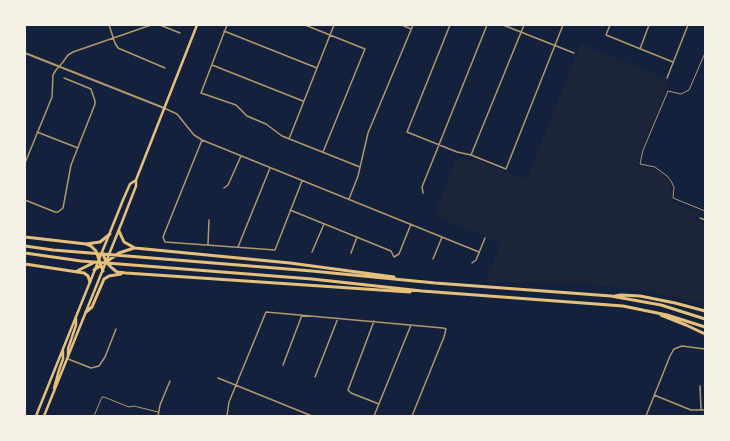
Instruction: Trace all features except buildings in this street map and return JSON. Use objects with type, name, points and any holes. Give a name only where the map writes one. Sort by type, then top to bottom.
[{"type":"highway","points":[[119,231],[121,237],[126,243],[132,247],[138,248],[304,265],[435,283]]},
{"type":"highway","points":[[25,237],[86,244],[100,242],[110,234]]},
{"type":"highway","points":[[86,244],[95,249],[103,271]]},
{"type":"highway","points":[[25,246],[84,253],[312,271],[435,283],[611,296],[661,305],[705,319]]},
{"type":"highway","points":[[94,270],[124,251],[138,248]]},
{"type":"highway","points":[[25,253],[81,261],[312,279],[434,292]]},
{"type":"highway","points":[[102,253],[106,262],[117,272],[281,284],[434,292],[623,306],[678,318],[705,327]]},
{"type":"highway","points":[[77,271],[90,266],[109,254]]},
{"type":"highway","points":[[25,264],[53,269],[77,271],[87,274],[90,282]]},
{"type":"highway","points":[[86,312],[92,306],[105,277],[126,273]]},
{"type":"highway","points":[[611,296],[640,296],[705,311]]},
{"type":"highway","points":[[650,311],[705,334]]},
{"type":"main road","points":[[44,416],[119,231],[136,186],[136,180],[197,25]]},
{"type":"main road","points":[[36,416],[130,184],[136,180]]},
{"type":"main road","points":[[68,359],[68,349],[76,325],[76,317]]},
{"type":"main road","points":[[54,393],[63,358],[63,350]]},
{"type":"street","points":[[109,25],[116,46],[121,50],[165,68]]},
{"type":"street","points":[[25,163],[52,97],[53,75],[70,53],[151,25]]},
{"type":"street","points":[[160,25],[180,33]]},
{"type":"street","points":[[227,25],[201,93],[236,105],[250,118],[266,124],[279,135],[360,167]]},
{"type":"street","points":[[305,25],[365,49],[323,152]]},
{"type":"street","points":[[289,139],[334,25]]},
{"type":"street","points":[[402,25],[411,29]]},
{"type":"street","points":[[349,199],[358,176],[368,133],[413,25]]},
{"type":"street","points":[[450,25],[407,132],[438,145],[460,153],[471,155],[506,169],[563,25]]},
{"type":"street","points":[[423,193],[422,187],[438,145],[487,25]]},
{"type":"street","points":[[503,25],[574,53]]},
{"type":"street","points":[[471,155],[524,25]]},
{"type":"street","points":[[610,25],[606,35],[673,62]]},
{"type":"street","points":[[640,49],[649,25]]},
{"type":"street","points":[[667,78],[688,25]]},
{"type":"street","points":[[224,31],[317,68]]},
{"type":"street","points":[[25,53],[177,114],[194,135],[202,140],[479,252]]},
{"type":"street","points":[[212,64],[303,101]]},
{"type":"street","points":[[25,200],[55,212],[63,208],[71,165],[95,104],[95,100],[90,89],[64,78]]},
{"type":"street","points":[[38,132],[78,148]]},
{"type":"street","points":[[202,140],[163,237],[165,242],[275,250],[302,181]]},
{"type":"street","points":[[224,188],[228,185],[241,156]]},
{"type":"street","points":[[238,247],[270,168]]},
{"type":"street","points":[[290,210],[391,251],[394,257],[399,254],[411,224]]},
{"type":"street","points":[[700,218],[705,220]]},
{"type":"street","points":[[208,244],[209,220]]},
{"type":"street","points":[[312,252],[324,224]]},
{"type":"street","points":[[351,253],[357,237]]},
{"type":"street","points":[[433,259],[442,237]]},
{"type":"street","points":[[472,263],[476,260],[485,238]]},
{"type":"street","points":[[227,416],[229,402],[266,312],[411,324],[446,329],[412,416]]},
{"type":"street","points":[[284,365],[302,315]]},
{"type":"street","points":[[315,377],[338,318]]},
{"type":"street","points":[[374,321],[348,390],[352,394],[379,404]]},
{"type":"street","points":[[374,416],[411,324]]},
{"type":"street","points":[[68,359],[91,368],[99,366],[105,357],[116,329]]},
{"type":"street","points":[[646,416],[674,349],[682,346],[705,349]]},
{"type":"street","points":[[218,378],[312,416]]},
{"type":"street","points":[[158,416],[170,381]]},
{"type":"street","points":[[700,386],[701,410]]},
{"type":"street","points":[[654,395],[691,410],[705,410]]},
{"type":"lane","points":[[705,53],[689,90],[681,94],[668,91],[643,150],[640,164],[655,167],[672,181],[674,187],[673,198],[705,211]]},
{"type":"lane","points":[[94,416],[102,397],[129,407],[134,406],[159,412]]},
{"type":"shaded area","points":[[581,44],[670,80],[642,147],[637,166],[651,168],[662,173],[670,182],[672,195],[671,199],[674,203],[698,212],[695,220],[705,224],[705,304],[642,290],[574,283],[485,282],[501,243],[434,216],[457,157],[474,159],[526,180]]}]
